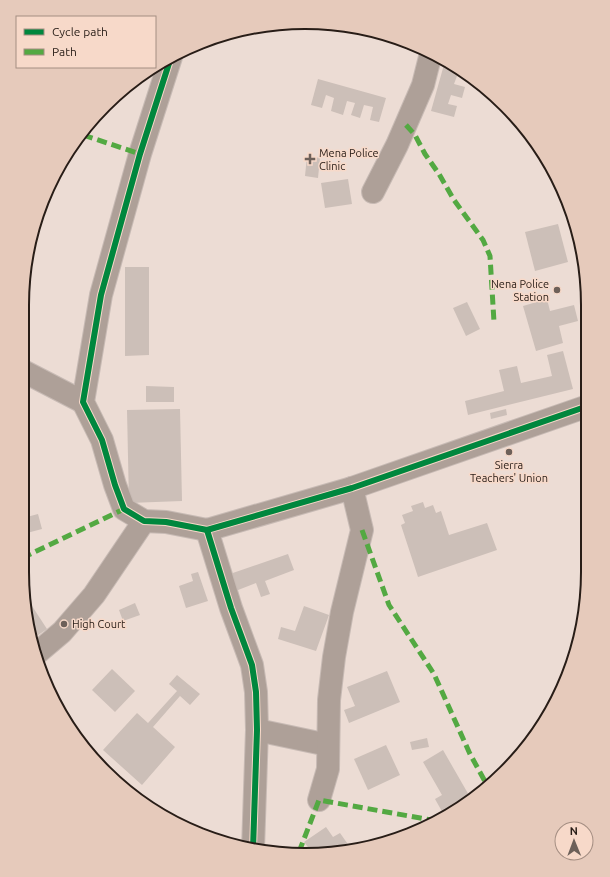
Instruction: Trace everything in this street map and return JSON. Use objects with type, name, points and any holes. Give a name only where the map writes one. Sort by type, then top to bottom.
[{"type":"street","points":[[373,192],[415,105],[423,85],[430,58]]},
{"type":"street","points":[[83,402],[101,295],[140,154],[168,65]]},
{"type":"street","points":[[29,374],[83,402],[102,440],[115,485],[124,509],[144,520],[166,522],[207,530],[352,488],[581,408]]},
{"type":"street","points":[[319,800],[328,769],[329,700],[334,657],[342,612],[362,530],[352,488]]},
{"type":"street","points":[[40,650],[62,632],[94,595],[144,520]]},
{"type":"street","points":[[207,530],[231,608],[252,664],[256,692],[257,730],[253,843]]},
{"type":"street","points":[[257,730],[328,744]]},
{"type":"building","points":[[444,66],[458,76],[457,76],[454,84],[465,87],[462,98],[451,95],[448,104],[457,106],[454,117],[431,111]]},
{"type":"building","points":[[318,79],[386,98],[379,122],[370,120],[373,107],[364,105],[360,118],[351,115],[355,103],[347,101],[343,115],[331,111],[334,98],[326,95],[322,108],[311,105]]},
{"type":"building","points":[[307,156],[320,158],[318,178],[305,176]]},
{"type":"building","points":[[348,179],[352,204],[325,208],[321,183]]},
{"type":"building","points":[[558,224],[568,262],[535,271],[525,232]]},
{"type":"building","points":[[125,267],[149,267],[149,355],[125,356]]},
{"type":"building","points":[[547,299],[550,311],[574,305],[578,321],[559,326],[563,343],[536,351],[523,306]]},
{"type":"building","points":[[467,302],[480,329],[466,336],[453,308]]},
{"type":"building","points":[[563,351],[573,389],[468,415],[465,401],[504,391],[499,370],[517,366],[521,383],[552,376],[547,355]]},
{"type":"building","points":[[146,386],[174,387],[174,402],[146,402]]},
{"type":"building","points":[[180,409],[182,501],[129,503],[127,410]]},
{"type":"building","points":[[506,409],[507,415],[491,419],[490,413]]},
{"type":"building","points":[[423,502],[425,508],[433,505],[436,513],[441,511],[449,535],[487,523],[497,550],[418,577],[401,525],[405,523],[402,515],[413,511],[411,506]]},
{"type":"building","points":[[38,514],[42,529],[29,532],[29,516]]},
{"type":"building","points":[[288,554],[294,570],[265,581],[270,594],[261,597],[256,583],[233,592],[227,575]]},
{"type":"building","points":[[198,572],[208,601],[186,608],[179,586],[193,581],[191,574]]},
{"type":"building","points":[[135,603],[140,615],[123,621],[119,610]]},
{"type":"building","points":[[32,606],[47,629],[36,636],[34,626]]},
{"type":"building","points":[[304,606],[329,615],[316,651],[278,639],[281,627],[295,631]]},
{"type":"building","points":[[112,669],[135,691],[115,712],[92,690]]},
{"type":"building","points":[[387,671],[400,702],[349,723],[344,710],[355,706],[347,687]]},
{"type":"building","points":[[177,675],[200,694],[190,705],[180,696],[153,727],[175,747],[142,785],[103,750],[137,713],[148,723],[177,691],[169,684]]},
{"type":"building","points":[[427,738],[429,747],[412,750],[410,742]]},
{"type":"building","points":[[386,745],[400,775],[368,790],[354,759]]},
{"type":"building","points":[[443,750],[468,794],[442,812],[435,799],[442,795],[423,762]]},
{"type":"building","points":[[326,827],[333,837],[340,833],[348,845],[309,848],[304,842]]},
{"type":"marked path","points":[[406,125],[415,135],[425,154],[454,200],[483,240],[490,256],[494,322]]},
{"type":"marked path","points":[[87,136],[140,154]]},
{"type":"marked path","points":[[29,555],[124,509]]},
{"type":"marked path","points":[[362,530],[389,605],[434,674],[470,754],[485,782]]},
{"type":"marked path","points":[[301,848],[319,800],[428,819]]},
{"type":"cycle path","points":[[168,65],[140,154],[101,295],[83,402],[102,440],[115,485],[124,509],[144,521],[166,522],[207,530],[352,488],[581,408]]},
{"type":"cycle path","points":[[207,530],[231,608],[252,665],[256,692],[257,730],[253,843]]},
{"type":"place","name":"Mena Police Clinic","points":[[310,159]]},
{"type":"place","name":"Nena Police Station","points":[[557,290]]},
{"type":"place","name":"Sierra Teachers' Union","points":[[509,452]]},
{"type":"place","name":"High Court","points":[[64,624]]}]
